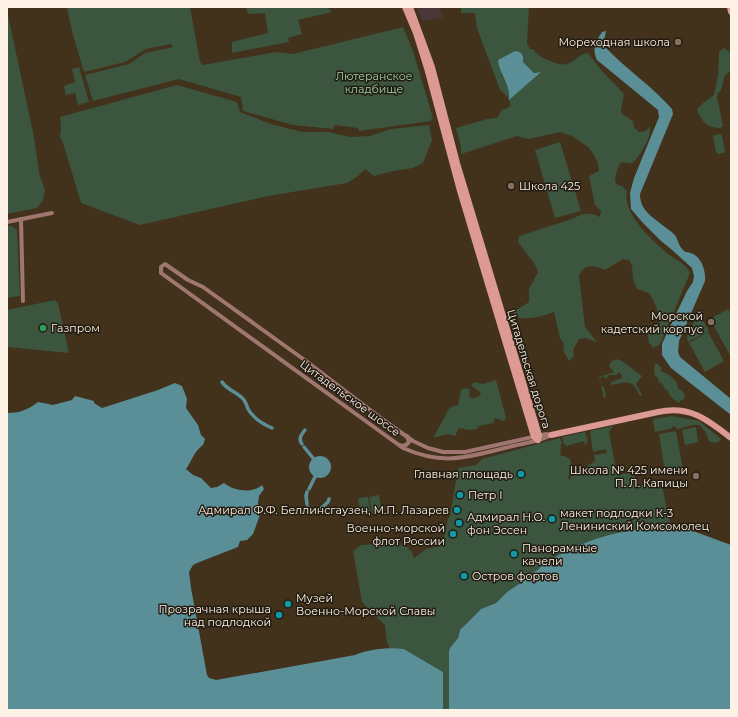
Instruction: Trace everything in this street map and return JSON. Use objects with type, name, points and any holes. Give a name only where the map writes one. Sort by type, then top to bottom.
[{"type":"street","name":"Цитадельская дорога","points":[[405,7],[427,68],[460,191],[537,437]]},
{"type":"street","name":"Цитадельская дорога","points":[[410,7],[432,67],[457,164],[537,437]]},
{"type":"street","points":[[730,7],[731,12]]},
{"type":"street","points":[[7,222],[52,213]]},
{"type":"street","points":[[21,219],[23,301]]},
{"type":"street","name":"Цитадельское шоссе","points":[[537,437],[479,450],[453,453],[428,448],[407,436],[203,287],[188,280],[165,264],[161,266],[161,273],[395,444],[423,456],[449,459],[470,457],[537,437],[546,434],[551,435],[658,412],[674,410],[700,416],[731,438]]},
{"type":"street","points":[[395,444],[402,446],[406,445],[409,442],[407,436]]},
{"type":"shaded area","points":[[416,7],[439,7],[443,18],[423,21]]},
{"type":"green space","name":"Лютеранское кладбище","points":[[71,7],[190,7],[200,62],[203,65],[276,52],[293,54],[403,27],[413,51],[433,118],[431,121],[359,131],[358,128],[334,125],[334,129],[293,125],[243,111],[241,97],[179,79],[93,101],[85,75],[129,64],[145,53],[173,47],[171,44],[146,49],[125,62],[84,72],[67,9]]},
{"type":"green space","points":[[246,7],[327,7],[332,12],[298,20],[302,34],[288,38],[289,42],[232,53],[232,42],[268,33],[265,13],[248,14]]},
{"type":"green space","points":[[461,7],[529,7],[527,43],[530,49],[533,49],[538,55],[544,58],[561,64],[568,64],[583,54],[588,53],[602,71],[624,94],[621,110],[622,114],[633,121],[634,127],[639,132],[646,131],[650,126],[649,137],[641,152],[634,162],[620,163],[615,180],[618,185],[622,186],[627,191],[629,208],[639,225],[660,247],[686,266],[690,273],[659,345],[653,348],[649,343],[647,330],[654,331],[660,329],[656,306],[649,293],[637,289],[633,279],[632,266],[629,260],[623,259],[605,270],[590,266],[581,272],[579,276],[585,327],[597,342],[585,338],[579,339],[573,350],[574,356],[569,361],[563,350],[564,344],[560,338],[554,312],[535,318],[516,317],[512,310],[518,309],[529,302],[529,289],[538,272],[536,266],[518,242],[519,236],[583,214],[593,214],[600,217],[601,211],[595,205],[589,176],[599,171],[598,163],[588,147],[572,136],[560,132],[529,139],[517,136],[461,154],[461,147],[456,128],[487,119],[497,118],[502,110],[511,105],[507,96],[500,90],[477,28],[475,13],[461,13]],"holes":[[[523,56],[523,62],[534,73],[540,72],[509,99],[506,83],[501,74]]]},
{"type":"green space","points":[[8,15],[34,137],[39,172],[45,191],[43,200],[37,208],[7,214],[7,16]]},
{"type":"green space","points":[[724,48],[731,53],[731,71],[725,75],[721,90],[717,97],[723,126],[720,128],[715,128],[705,123],[700,117],[697,109],[714,95],[718,75],[719,52]]},
{"type":"green space","points":[[79,67],[89,102],[78,105],[75,93],[66,95],[64,86],[75,82],[72,69]]},
{"type":"green space","points":[[177,85],[237,102],[240,112],[271,124],[302,132],[329,132],[350,137],[370,136],[391,129],[429,125],[432,140],[423,163],[413,168],[374,176],[365,169],[358,176],[347,183],[268,196],[140,225],[81,203],[60,137],[60,117]]},
{"type":"green space","points":[[721,134],[725,151],[724,153],[718,154],[716,152],[713,137],[714,135]]},
{"type":"green space","points":[[560,142],[581,211],[555,218],[535,150]]},
{"type":"green space","points":[[7,226],[12,226],[17,230],[20,296],[7,298]]},
{"type":"green space","points":[[55,300],[58,303],[69,353],[7,347],[7,310]]},
{"type":"green space","points":[[728,309],[731,315],[731,357],[710,319]]},
{"type":"green space","points":[[696,317],[702,319],[709,331],[688,342],[687,337]]},
{"type":"green space","points":[[708,332],[724,361],[705,372],[689,343]]},
{"type":"green space","points":[[616,359],[622,361],[642,376],[636,384],[642,395],[640,396],[632,384],[626,382],[611,385],[611,382],[622,378],[622,375],[619,372],[616,375],[609,375],[606,379],[603,376],[600,379],[602,387],[608,386],[604,387],[606,395],[604,399],[599,377],[614,372],[609,366],[611,362]]},
{"type":"green space","points":[[655,363],[661,367],[661,371],[672,378],[678,386],[678,389],[684,393],[684,399],[679,403],[670,396],[662,383],[659,383],[654,371]]},
{"type":"green space","points":[[496,380],[506,418],[504,421],[495,418],[493,423],[479,426],[477,429],[469,430],[459,428],[455,436],[448,434],[433,438],[450,407],[458,405],[461,390],[465,388],[470,389],[469,396],[472,399],[479,396],[481,393],[471,385],[475,382],[483,384]]},
{"type":"green space","points":[[672,416],[699,421],[721,439],[716,443],[709,441],[706,433],[700,425],[692,425],[678,429],[674,426],[670,429],[655,432],[653,419]]},
{"type":"green space","name":"Остров фортов","points":[[613,426],[609,432],[617,475],[634,472],[637,486],[661,482],[671,526],[618,533],[573,548],[541,566],[539,569],[530,574],[528,578],[507,592],[496,603],[481,609],[460,630],[458,638],[450,648],[449,710],[443,710],[443,672],[404,649],[390,648],[387,643],[385,625],[362,602],[353,551],[361,545],[390,543],[406,546],[412,552],[414,558],[426,549],[439,546],[441,539],[444,537],[450,516],[458,468],[476,465],[482,459],[560,438],[562,444],[560,445],[562,448],[560,449],[561,456],[570,459],[573,471],[567,478],[570,480],[573,475],[595,461],[594,455],[607,453],[606,449],[593,452],[590,431]]},
{"type":"green space","points":[[696,427],[698,442],[685,445],[682,430]]},
{"type":"green space","points":[[676,431],[683,469],[665,472],[659,434]]},
{"type":"green space","points":[[585,432],[588,441],[585,446],[584,441],[566,446],[564,444],[562,437]]},
{"type":"green space","points":[[379,495],[382,512],[372,513],[369,497]]},
{"type":"green space","points":[[368,497],[371,514],[361,515],[358,498]]},
{"type":"water","points":[[606,31],[604,41],[605,47],[672,109],[673,114],[640,194],[641,200],[642,205],[648,213],[674,234],[682,249],[685,252],[692,253],[696,256],[703,266],[705,281],[679,341],[678,352],[680,357],[731,399],[731,415],[671,368],[662,355],[662,344],[687,291],[693,282],[694,276],[692,268],[661,241],[631,209],[630,193],[634,178],[659,117],[658,110],[597,60],[595,46],[602,32]]},
{"type":"water","points":[[515,51],[520,52],[523,56],[523,62],[534,73],[541,72],[509,100],[507,84],[500,70],[498,60]]},
{"type":"water","points":[[175,383],[182,386],[187,399],[186,408],[198,425],[201,435],[205,439],[203,445],[195,453],[186,469],[193,475],[201,478],[211,488],[217,487],[224,483],[238,490],[253,490],[262,485],[264,489],[259,496],[258,503],[261,512],[253,534],[247,540],[240,541],[238,547],[193,565],[189,572],[207,675],[209,678],[216,680],[355,655],[373,650],[398,648],[404,649],[443,672],[443,710],[7,710],[7,413],[23,410],[38,402],[53,405],[72,400],[75,396],[94,401],[94,403],[102,408]]},
{"type":"water","points":[[320,456],[328,459],[331,467],[328,475],[320,478],[312,475],[309,467],[312,459]]},
{"type":"water","points":[[671,526],[685,528],[731,545],[731,710],[449,710],[449,651],[458,638],[460,630],[481,609],[496,603],[507,592],[528,578],[530,574],[539,569],[541,566],[573,548],[618,533]]},
{"type":"pier","points":[[339,656],[341,657],[253,672]]},
{"type":"waterway","points":[[222,382],[242,397],[248,409],[255,418],[272,428]]},
{"type":"waterway","points":[[302,444],[300,439],[305,430]]},
{"type":"waterway","points":[[304,447],[313,458]]},
{"type":"waterway","points":[[309,489],[315,477]]},
{"type":"waterway","points":[[307,492],[307,504]]},
{"type":"waterway","points":[[308,507],[312,512],[316,513],[328,502],[329,499]]},
{"type":"place","name":"Мореходная школа","points":[[678,42]]},
{"type":"place","name":"Школа 425","points":[[511,186]]},
{"type":"place","name":"Морской кадетский корпус","points":[[711,322]]},
{"type":"place","name":"Газпром","points":[[43,328]]},
{"type":"place","name":"Главная площадь","points":[[521,474]]},
{"type":"place","name":"Школа № 425 имени П. Л. Капицы","points":[[696,476]]},
{"type":"place","name":"Петр I","points":[[460,495]]},
{"type":"place","name":"Адмирал Ф.Ф. Беллинсгаузен, М.П. Лазарев","points":[[457,510]]},
{"type":"place","name":"макет подлодки К-3 Лениниский Комсомолец","points":[[552,519]]},
{"type":"place","name":"Адмирал Н.О. фон Эссен","points":[[459,523]]},
{"type":"place","name":"Военно-морской флот России","points":[[453,534]]},
{"type":"place","name":"Панорамные качели","points":[[514,554]]},
{"type":"place","name":"Остров фортов","points":[[464,576]]},
{"type":"place","name":"Музей Военно-Морской Славы","points":[[288,604]]},
{"type":"place","name":"Прозрачная крыша над подлодкой","points":[[279,615]]}]
